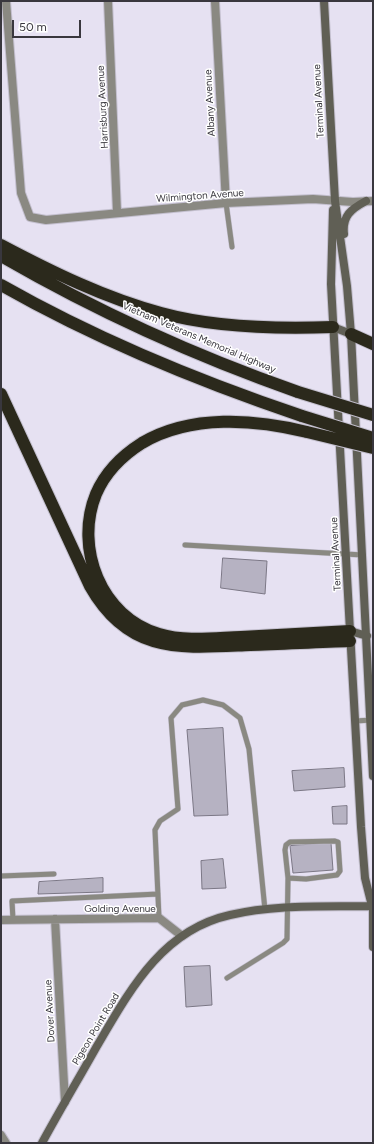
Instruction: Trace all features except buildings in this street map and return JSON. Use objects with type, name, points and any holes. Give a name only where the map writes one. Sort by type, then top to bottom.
[{"type":"highway","points":[[1,245],[45,268],[116,298],[162,313],[214,323],[306,328],[333,327]]},
{"type":"highway","name":"Vietnam Veterans Memorial Highway","points":[[1,256],[73,296],[149,333],[225,365],[298,392],[373,415]]},
{"type":"highway","points":[[1,285],[86,330],[132,351],[238,394],[373,438]]},
{"type":"highway","points":[[351,334],[373,344]]},
{"type":"highway","points":[[1,394],[90,586],[105,608],[128,628],[154,642],[185,648],[350,636]]},
{"type":"highway","points":[[350,636],[197,639],[160,634],[138,625],[119,610],[101,587],[91,561],[89,521],[96,493],[106,476],[116,464],[143,443],[170,431],[213,423],[259,424],[307,432],[373,448]]},
{"type":"main road","name":"Terminal Avenue","points":[[324,1],[335,201],[347,286],[351,334],[372,720],[373,776]]},
{"type":"main road","name":"Terminal Avenue","points":[[335,201],[332,222],[331,284],[333,327],[364,870],[373,903],[373,947]]},
{"type":"main road","points":[[347,286],[348,270],[343,225],[352,209],[369,201]]},
{"type":"main road","points":[[333,327],[351,334]]},
{"type":"main road","points":[[350,636],[367,636]]},
{"type":"main road","points":[[182,936],[211,920],[243,912],[373,903]]},
{"type":"main road","name":"Pigeon Point Road","points":[[42,1143],[138,978],[162,951],[182,936]]},
{"type":"street","name":"Wilmington Avenue","points":[[6,1],[21,193],[30,217],[46,220],[117,212],[226,203],[313,199],[335,201],[369,201]]},
{"type":"street","name":"Harrisburg Avenue","points":[[108,1],[117,212]]},
{"type":"street","name":"Albany Avenue","points":[[215,1],[226,203]]},
{"type":"street","name":"Golding Avenue","points":[[1,920],[159,918],[182,936]]},
{"type":"street","name":"Dover Avenue","points":[[55,919],[65,1102]]},
{"type":"street","points":[[1,1135],[6,1143]]},
{"type":"lane","points":[[226,203],[232,247]]},
{"type":"lane","points":[[185,545],[363,556]]},
{"type":"lane","points":[[159,918],[155,830],[160,821],[178,809],[171,718],[182,705],[203,700],[223,705],[240,718],[249,749],[265,910]]},
{"type":"lane","points":[[355,721],[372,720]]},
{"type":"lane","points":[[227,978],[287,939],[288,878],[285,850],[286,845],[290,842],[338,842],[340,871],[337,875],[306,879],[288,878]]},
{"type":"lane","points":[[1,876],[54,874]]},
{"type":"lane","points":[[13,920],[12,900],[158,894]]}]
